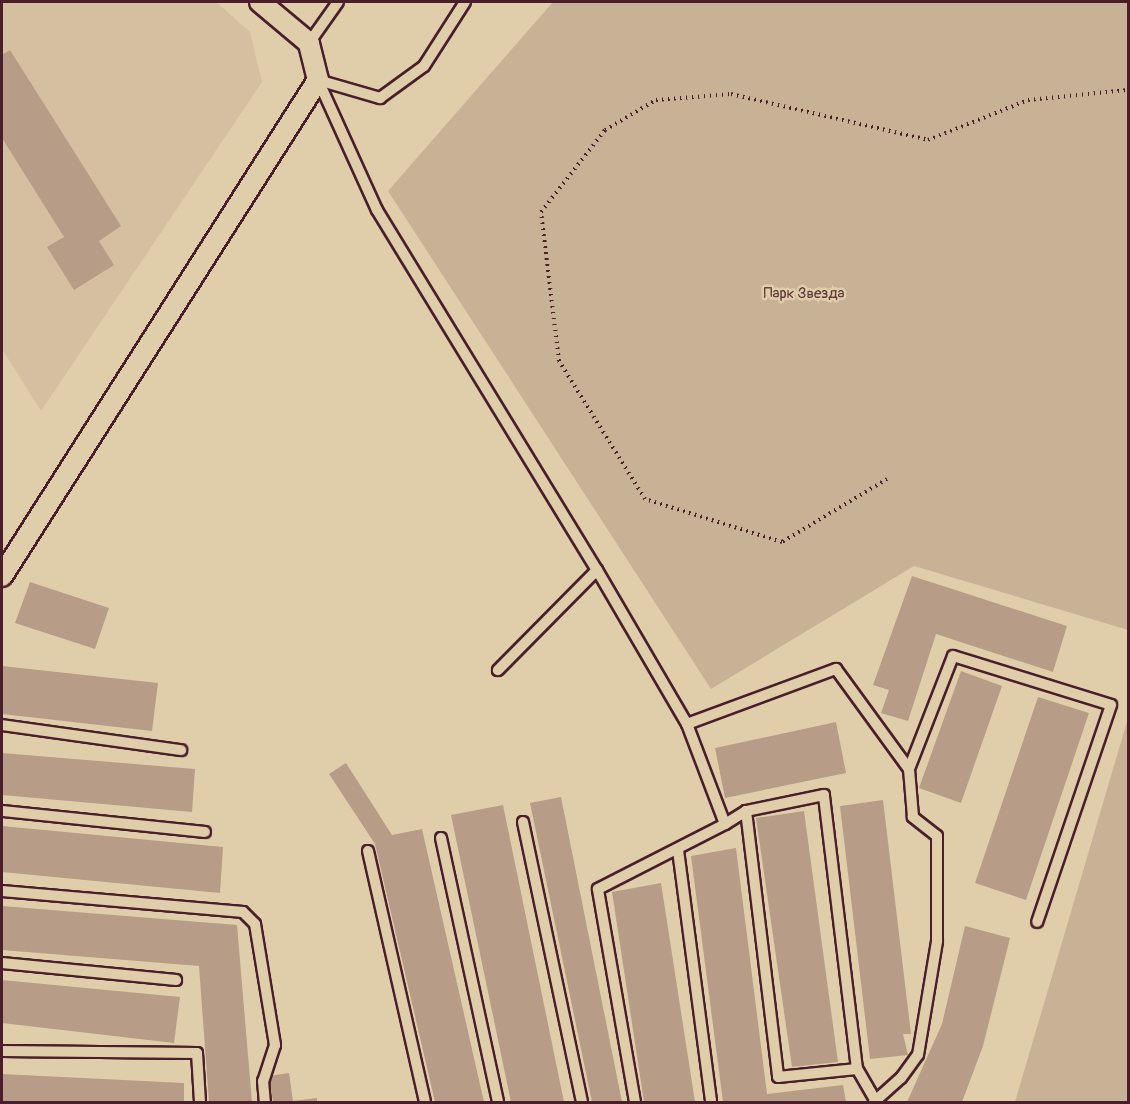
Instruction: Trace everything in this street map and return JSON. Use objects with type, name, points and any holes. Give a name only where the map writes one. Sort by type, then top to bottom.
[{"type":"street","points":[[3,568],[318,80],[309,43],[260,2]]},
{"type":"lane","points":[[309,43],[338,2]]},
{"type":"lane","points":[[318,80],[380,98],[424,66],[465,2]]},
{"type":"lane","points":[[318,80],[377,210],[597,570],[687,724],[725,824]]},
{"type":"lane","points":[[498,670],[597,570]]},
{"type":"lane","points":[[635,1102],[598,889],[678,850],[746,811],[824,795],[857,1069],[874,1100],[902,1078],[918,1055],[937,941],[937,836],[913,817],[909,769],[953,656],[1111,705],[1037,922]]},
{"type":"lane","points":[[687,724],[836,669],[909,769]]},
{"type":"lane","points":[[2,725],[182,750]]},
{"type":"lane","points":[[2,811],[205,832]]},
{"type":"lane","points":[[746,811],[778,1077],[857,1069]]},
{"type":"lane","points":[[523,822],[582,1102]]},
{"type":"lane","points":[[441,838],[498,1102]]},
{"type":"lane","points":[[678,850],[711,1102]]},
{"type":"lane","points":[[368,851],[425,1102]]},
{"type":"lane","points":[[2,891],[243,912],[255,924],[275,1046],[263,1081],[265,1102]]},
{"type":"lane","points":[[2,963],[176,980]]},
{"type":"lane","points":[[2,1051],[198,1053],[200,1102]]},
{"type":"path","points":[[887,479],[783,542],[645,500],[559,361],[541,212],[605,130],[656,100],[731,94],[928,140],[1028,100],[1128,90]]},
{"type":"shaded area","points":[[2,2],[216,2],[250,32],[262,82],[41,411],[2,349]]},
{"type":"green space","name":"Парк Звезда","points":[[553,2],[1128,2],[1128,630],[914,566],[711,689],[388,191]]},
{"type":"green space","points":[[1128,718],[1128,1102],[1015,1102]]},
{"type":"building","points":[[10,50],[121,226],[99,241],[114,265],[74,290],[47,247],[64,237],[2,138],[2,55]]},
{"type":"building","points":[[912,576],[1067,626],[1053,672],[936,634],[908,721],[881,713],[889,690],[873,685]]},
{"type":"building","points":[[30,582],[109,608],[95,649],[15,623]]},
{"type":"building","points":[[2,666],[158,683],[152,731],[2,714]]},
{"type":"building","points":[[961,671],[1002,686],[961,803],[919,788]]},
{"type":"building","points":[[1038,697],[1089,713],[1026,900],[975,883]]},
{"type":"building","points":[[836,722],[846,773],[725,798],[715,748]]},
{"type":"building","points":[[2,753],[195,769],[192,812],[2,795]]},
{"type":"building","points":[[346,763],[392,835],[422,829],[484,1102],[435,1102],[375,844],[329,774]]},
{"type":"building","points":[[561,797],[622,1102],[592,1102],[530,803]]},
{"type":"building","points":[[883,800],[911,1034],[903,1034],[908,1055],[870,1059],[840,806]]},
{"type":"building","points":[[503,805],[564,1102],[511,1102],[451,815]]},
{"type":"building","points":[[804,811],[838,1062],[792,1067],[756,818]]},
{"type":"building","points":[[2,826],[223,847],[220,893],[2,872]]},
{"type":"building","points":[[736,848],[767,1094],[843,1085],[846,1102],[723,1102],[691,856]]},
{"type":"building","points":[[661,883],[695,1102],[644,1102],[612,892]]},
{"type":"building","points":[[2,906],[237,925],[252,1102],[209,1102],[199,966],[2,950]]},
{"type":"building","points":[[965,926],[1010,938],[983,1046],[962,1102],[907,1102],[942,1024]]},
{"type":"building","points":[[2,980],[180,997],[174,1043],[2,1023]]},
{"type":"building","points":[[289,1073],[293,1101],[317,1098],[317,1102],[273,1102],[269,1076]]},
{"type":"building","points":[[2,1074],[184,1083],[184,1102],[2,1102]]}]
